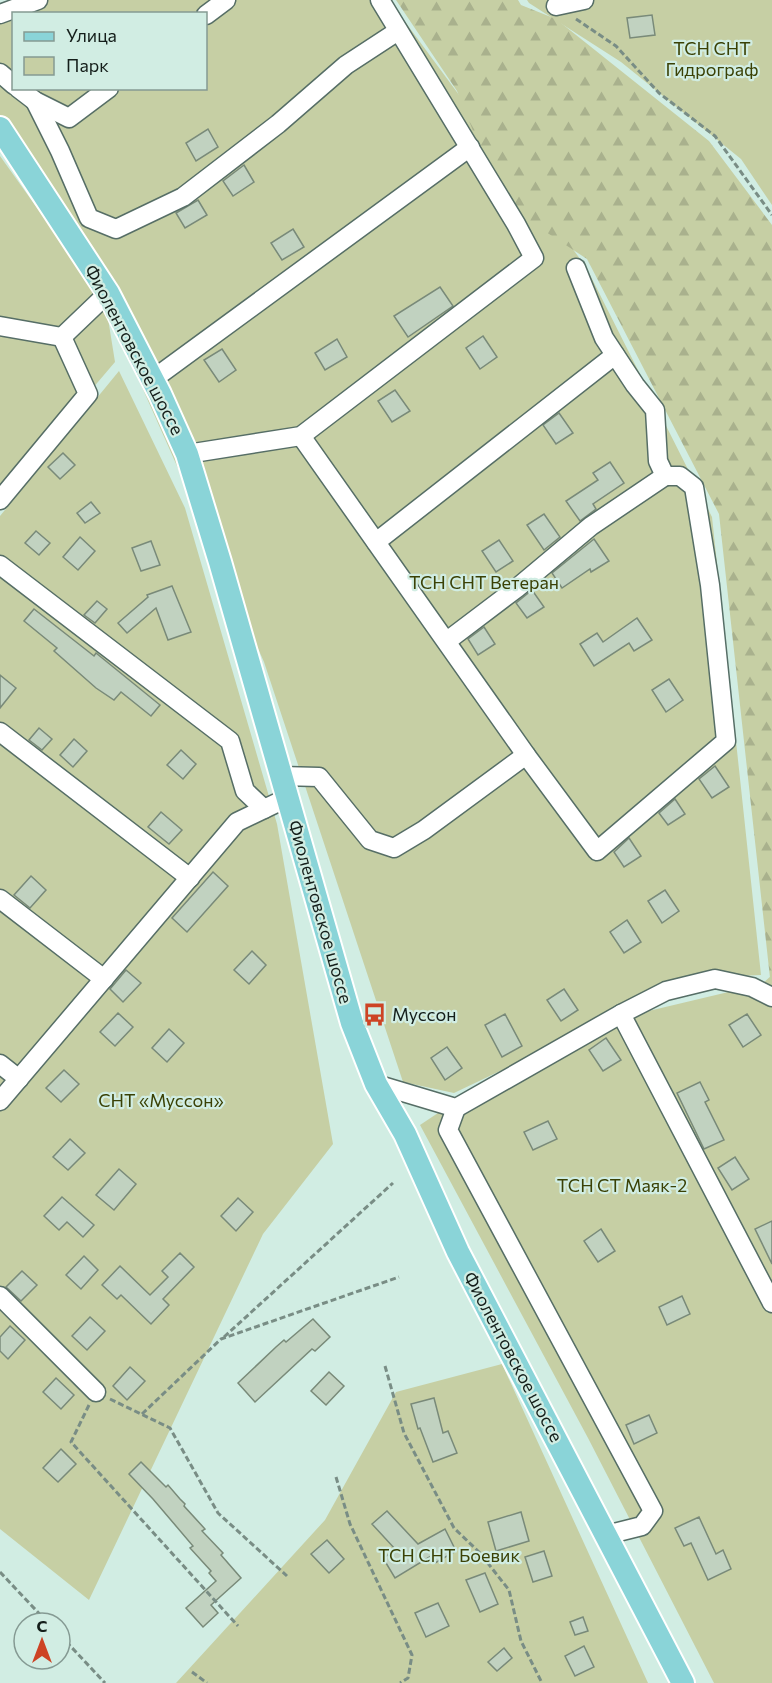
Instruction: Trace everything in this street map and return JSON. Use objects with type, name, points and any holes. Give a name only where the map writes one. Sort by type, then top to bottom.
[{"type":"main road","name":"Фиолентовское шоссе","points":[[0,128],[108,293],[160,394],[187,454],[352,1023],[376,1084],[405,1134],[458,1252],[683,1683]]},
{"type":"street","points":[[0,14],[38,0]]},
{"type":"street","points":[[207,14],[226,0]]},
{"type":"street","points":[[187,454],[301,436],[534,258],[516,224],[380,0]]},
{"type":"street","points":[[556,6],[584,0]]},
{"type":"street","points":[[35,101],[89,218],[116,229],[183,197],[278,124],[346,65],[398,31]]},
{"type":"street","points":[[0,73],[12,83]]},
{"type":"street","points":[[21,90],[35,101],[69,118]]},
{"type":"street","points":[[56,143],[69,118],[105,90]]},
{"type":"street","points":[[152,380],[470,147]]},
{"type":"street","points":[[576,268],[604,338],[635,385],[655,410],[658,461],[665,476]]},
{"type":"street","points":[[62,337],[108,293]]},
{"type":"street","points":[[0,326],[62,337]]},
{"type":"street","points":[[0,500],[88,394],[62,337]]},
{"type":"street","points":[[376,542],[615,355]]},
{"type":"street","points":[[301,436],[526,754],[597,851],[726,741],[710,585],[697,498],[694,487],[680,476],[665,476],[591,526],[517,588],[447,641]]},
{"type":"street","points":[[0,565],[230,741],[245,791],[264,809]]},
{"type":"street","points":[[0,732],[190,878]]},
{"type":"street","points":[[281,776],[319,777],[370,840],[394,848],[424,830],[526,754]]},
{"type":"street","points":[[0,1101],[237,822],[287,798]]},
{"type":"street","points":[[0,899],[104,979]]},
{"type":"street","points":[[606,1535],[642,1526],[653,1511],[448,1131],[456,1108],[621,1014],[666,991],[715,979],[752,987],[772,997]]},
{"type":"street","points":[[621,1014],[772,1303]]},
{"type":"street","points":[[0,1064],[19,1079]]},
{"type":"street","points":[[376,1084],[456,1108]]},
{"type":"street","points":[[0,1296],[96,1392]]},
{"type":"path","points":[[556,6],[616,46],[659,93],[715,136],[743,178],[772,215]]},
{"type":"path","points":[[142,1414],[393,1183]]},
{"type":"path","points":[[221,1339],[399,1277]]},
{"type":"path","points":[[385,1366],[404,1433],[454,1528],[479,1552],[509,1590],[521,1641],[542,1683]]},
{"type":"path","points":[[238,1626],[71,1442],[96,1392],[170,1428],[218,1513],[287,1576]]},
{"type":"path","points":[[336,1477],[350,1524],[412,1655],[408,1678],[400,1683]]},
{"type":"path","points":[[0,1572],[37,1611]]},
{"type":"path","points":[[72,1648],[105,1683]]},
{"type":"path","points":[[192,1672],[207,1683]]},
{"type":"green space","name":"ТСН СНТ Ветеран","points":[[26,0],[389,0],[586,267],[712,517],[761,975],[694,978],[454,1093],[403,1082],[264,662],[106,306],[115,362],[0,497],[0,156],[102,299],[0,144],[0,10]]},
{"type":"green space","points":[[396,0],[518,0],[521,5],[556,19],[709,141],[772,225],[772,996],[719,514],[587,259],[502,203],[457,91]]},
{"type":"green space","name":"ТСН СНТ Гидрограф","points":[[527,0],[772,0],[772,205],[741,159],[621,62]]},
{"type":"green space","name":"СНТ «Муссон»","points":[[119,371],[185,508],[277,824],[333,1144],[263,1234],[89,1600],[0,1529],[0,516]]},
{"type":"green space","name":"ТСН СТ Маяк-2","points":[[772,975],[772,1683],[714,1683],[588,1438],[420,1125],[459,1099],[636,1014],[762,984]]},
{"type":"green space","name":"ТСН СНТ Боевик","points":[[502,1364],[648,1683],[176,1683],[325,1520],[396,1392]]},
{"type":"building","points":[[652,15],[655,35],[630,38],[627,18]]},
{"type":"building","points":[[208,129],[218,147],[196,161],[186,143]]},
{"type":"building","points":[[244,165],[254,182],[233,196],[223,181]]},
{"type":"building","points":[[198,200],[207,215],[185,228],[176,213]]},
{"type":"building","points":[[293,229],[304,247],[282,260],[271,243]]},
{"type":"building","points":[[440,287],[453,306],[408,337],[394,316]]},
{"type":"building","points":[[483,336],[497,357],[480,369],[466,348]]},
{"type":"building","points":[[337,339],[347,357],[325,370],[315,353]]},
{"type":"building","points":[[222,349],[236,370],[219,382],[204,360]]},
{"type":"building","points":[[395,390],[410,411],[392,422],[378,401]]},
{"type":"building","points":[[559,413],[573,433],[556,444],[543,425]]},
{"type":"building","points":[[63,453],[75,465],[60,479],[48,467]]},
{"type":"building","points":[[610,462],[624,483],[593,504],[596,509],[580,521],[566,501],[598,480],[593,473]]},
{"type":"building","points":[[91,502],[100,513],[85,523],[77,513]]},
{"type":"building","points":[[544,514],[560,537],[544,550],[527,525]]},
{"type":"building","points":[[36,531],[50,543],[39,555],[25,543]]},
{"type":"building","points":[[80,537],[95,551],[78,570],[63,557]]},
{"type":"building","points":[[594,539],[609,561],[591,572],[590,569],[562,588],[552,573]]},
{"type":"building","points":[[499,540],[513,561],[496,572],[482,551]]},
{"type":"building","points":[[151,541],[160,565],[141,571],[132,548]]},
{"type":"building","points":[[172,586],[191,632],[168,640],[156,608],[127,633],[118,623],[148,597],[147,595]]},
{"type":"building","points":[[532,590],[544,607],[527,618],[516,603]]},
{"type":"building","points":[[97,601],[107,609],[95,623],[84,615]]},
{"type":"building","points":[[34,609],[94,656],[96,653],[160,705],[151,716],[121,692],[114,700],[96,688],[54,651],[57,648],[24,621]]},
{"type":"building","points":[[637,618],[652,640],[634,651],[629,643],[594,666],[580,644],[597,633],[603,642]]},
{"type":"building","points":[[484,627],[495,644],[478,655],[468,639]]},
{"type":"building","points":[[0,675],[16,688],[0,708]]},
{"type":"building","points":[[669,679],[683,700],[666,712],[652,690]]},
{"type":"building","points":[[39,728],[52,739],[42,750],[29,740]]},
{"type":"building","points":[[74,739],[87,751],[73,767],[60,755]]},
{"type":"building","points":[[181,750],[196,764],[183,779],[167,765]]},
{"type":"building","points":[[715,766],[729,787],[712,798],[699,779]]},
{"type":"building","points":[[675,799],[685,814],[668,825],[659,813]]},
{"type":"building","points":[[161,812],[182,830],[169,844],[148,827]]},
{"type":"building","points":[[629,838],[641,856],[624,867],[614,852]]},
{"type":"building","points":[[213,872],[228,886],[187,932],[172,918]]},
{"type":"building","points":[[31,876],[46,890],[30,908],[14,895]]},
{"type":"building","points":[[665,890],[679,911],[662,923],[648,901]]},
{"type":"building","points":[[627,920],[641,942],[624,953],[610,932]]},
{"type":"building","points":[[252,951],[266,965],[249,984],[234,970]]},
{"type":"building","points":[[126,970],[141,983],[123,1002],[110,989]]},
{"type":"building","points":[[564,989],[578,1010],[561,1021],[547,1000]]},
{"type":"building","points":[[118,1013],[133,1027],[115,1046],[100,1032]]},
{"type":"building","points":[[505,1014],[522,1046],[502,1057],[485,1025]]},
{"type":"building","points":[[747,1014],[761,1035],[743,1047],[729,1025]]},
{"type":"building","points":[[169,1029],[184,1043],[167,1062],[152,1048]]},
{"type":"building","points":[[606,1038],[621,1060],[603,1071],[589,1050]]},
{"type":"building","points":[[447,1047],[462,1068],[445,1080],[431,1058]]},
{"type":"building","points":[[64,1070],[79,1084],[61,1102],[46,1088]]},
{"type":"building","points":[[700,1082],[709,1100],[705,1102],[724,1140],[704,1149],[677,1093]]},
{"type":"building","points":[[548,1121],[557,1139],[533,1150],[524,1132]]},
{"type":"building","points":[[70,1139],[85,1153],[68,1170],[53,1157]]},
{"type":"building","points":[[735,1157],[749,1179],[732,1190],[718,1168]]},
{"type":"building","points":[[119,1169],[136,1184],[114,1210],[96,1195]]},
{"type":"building","points":[[62,1197],[94,1225],[83,1237],[67,1222],[59,1230],[44,1216]]},
{"type":"building","points":[[238,1198],[253,1212],[236,1231],[221,1216]]},
{"type":"building","points":[[772,1221],[772,1264],[755,1229]]},
{"type":"building","points":[[601,1229],[615,1251],[598,1262],[584,1241]]},
{"type":"building","points":[[180,1253],[194,1267],[163,1299],[169,1305],[151,1324],[121,1295],[117,1299],[102,1285],[120,1266],[150,1295],[168,1277],[162,1271]]},
{"type":"building","points":[[84,1256],[98,1270],[81,1289],[66,1275]]},
{"type":"building","points":[[22,1271],[37,1285],[21,1301],[6,1287]]},
{"type":"building","points":[[682,1296],[690,1314],[667,1325],[659,1307]]},
{"type":"building","points":[[90,1317],[105,1331],[87,1350],[72,1336]]},
{"type":"building","points":[[313,1319],[330,1337],[315,1351],[312,1349],[255,1402],[238,1383],[284,1340],[286,1342]]},
{"type":"building","points":[[10,1326],[25,1340],[8,1359],[0,1351],[0,1337]]},
{"type":"building","points":[[130,1367],[145,1381],[127,1400],[113,1386]]},
{"type":"building","points":[[329,1372],[344,1386],[326,1405],[311,1391]]},
{"type":"building","points":[[56,1378],[74,1395],[61,1409],[43,1392]]},
{"type":"building","points":[[434,1398],[443,1433],[448,1431],[457,1453],[433,1462],[420,1428],[418,1429],[411,1404]]},
{"type":"building","points":[[649,1415],[657,1433],[634,1444],[626,1425]]},
{"type":"building","points":[[61,1449],[76,1464],[58,1482],[43,1468]]},
{"type":"building","points":[[141,1462],[166,1487],[168,1485],[185,1504],[184,1506],[205,1529],[202,1531],[223,1553],[221,1555],[241,1578],[211,1605],[218,1613],[203,1627],[186,1608],[216,1581],[209,1573],[211,1571],[190,1548],[193,1546],[129,1474]]},
{"type":"building","points":[[387,1511],[418,1544],[445,1529],[456,1551],[435,1563],[431,1556],[395,1578],[383,1558],[396,1550],[372,1524]]},
{"type":"building","points":[[521,1512],[529,1541],[496,1551],[488,1522]]},
{"type":"building","points":[[699,1517],[716,1554],[723,1550],[731,1569],[708,1580],[691,1543],[684,1546],[675,1528]]},
{"type":"building","points":[[327,1540],[344,1559],[329,1573],[311,1554]]},
{"type":"building","points":[[544,1551],[552,1576],[533,1582],[525,1557]]},
{"type":"building","points":[[485,1573],[498,1604],[480,1612],[466,1580]]},
{"type":"building","points":[[438,1603],[449,1626],[426,1637],[415,1613]]},
{"type":"building","points":[[583,1617],[588,1631],[575,1635],[570,1622]]},
{"type":"building","points":[[584,1646],[594,1667],[575,1676],[565,1656]]},
{"type":"building","points":[[504,1648],[512,1658],[497,1671],[488,1662]]},
{"type":"place","name":"Муссон","points":[[374,1015]]}]
